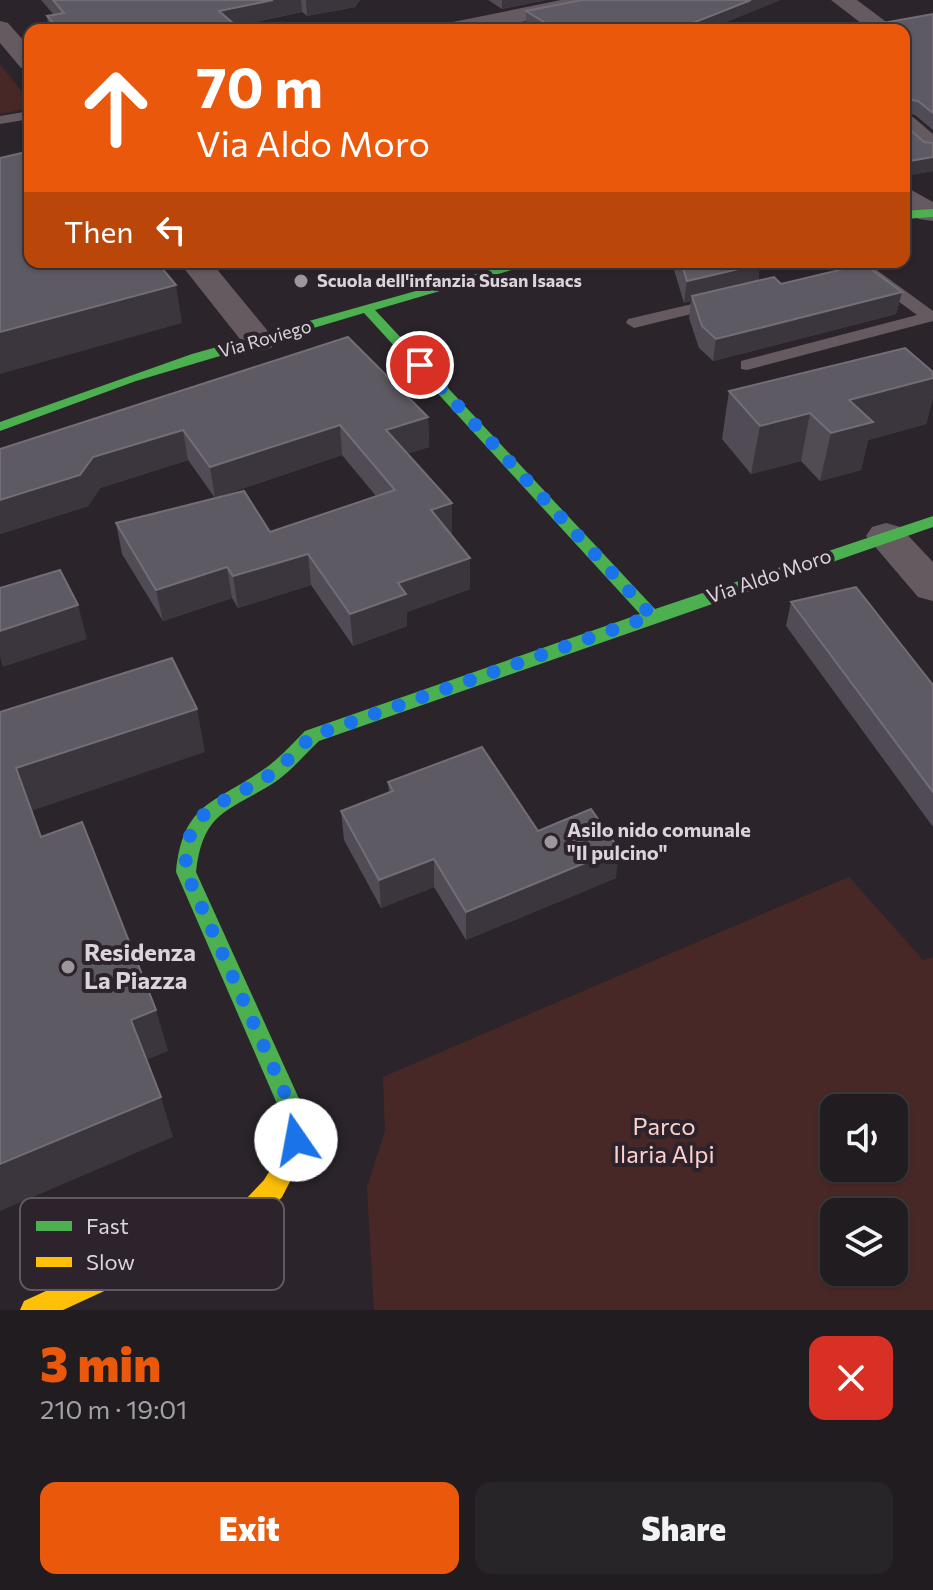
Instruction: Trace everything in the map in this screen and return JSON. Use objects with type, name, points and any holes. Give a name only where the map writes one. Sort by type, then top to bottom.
[{"type":"street","points":[[478,24],[594,0]]},
{"type":"street","points":[[842,0],[876,24]]},
{"type":"street","points":[[0,28],[24,56]]},
{"type":"street","points":[[910,128],[933,148]]},
{"type":"street","points":[[200,268],[259,341]]},
{"type":"street","name":"Via Roviego","points":[[0,427],[68,399],[512,268]]},
{"type":"street","points":[[367,309],[652,616]]},
{"type":"street","name":"Via Aldo Moro","points":[[268,1198],[290,1165],[296,1140],[294,1114],[186,872],[185,850],[198,820],[217,801],[271,774],[312,736],[933,521]]},
{"type":"street","points":[[886,536],[933,587]]},
{"type":"street","name":"Via Aldo Moro","points":[[33,1310],[77,1290]]},
{"type":"lane","points":[[0,120],[24,116]]},
{"type":"lane","points":[[823,278],[841,268]]},
{"type":"lane","points":[[747,365],[930,317],[868,271],[854,268]]},
{"type":"lane","points":[[634,323],[736,299]]},
{"type":"green space","points":[[0,64],[24,94],[24,109],[0,114]]},
{"type":"green space","name":"Parco Ilaria Alpi","points":[[849,877],[923,960],[933,957],[933,1310],[374,1310],[367,1187],[385,1131],[383,1077]]},
{"type":"building","points":[[53,0],[273,0],[219,11],[234,24],[54,24],[47,16],[64,13]]},
{"type":"building","points":[[582,0],[751,0],[690,24],[547,24],[526,11]]},
{"type":"building","points":[[933,14],[933,113],[918,101],[910,100],[910,24],[877,24]]},
{"type":"building","points":[[910,129],[924,142],[933,143],[933,157],[910,161]]},
{"type":"building","points":[[24,152],[24,268],[162,268],[176,285],[0,332],[0,158]]},
{"type":"building","points":[[683,268],[743,268],[687,281]]},
{"type":"building","points":[[847,268],[869,268],[902,292],[716,339],[702,326],[692,296],[774,277],[781,284]]},
{"type":"building","points":[[348,337],[428,417],[386,430],[452,503],[431,510],[470,558],[398,583],[406,594],[350,614],[308,554],[233,576],[227,567],[156,590],[116,523],[244,491],[270,532],[395,490],[340,425],[210,467],[183,430],[93,457],[80,475],[0,500],[0,449]]},
{"type":"building","points":[[905,348],[933,372],[933,378],[849,400],[873,422],[831,433],[810,413],[760,426],[729,391]]},
{"type":"building","points":[[60,570],[78,605],[0,631],[0,588]]},
{"type":"building","points":[[856,587],[933,685],[933,792],[791,602]]},
{"type":"building","name":"Residenza La Piazza","points":[[172,658],[197,709],[16,768],[41,837],[82,822],[156,1010],[131,1020],[161,1097],[0,1164],[0,712]]},
{"type":"building","points":[[482,747],[538,831],[591,809],[619,849],[466,912],[434,859],[379,880],[341,811],[393,791],[388,782]]},
{"type":"traffic: fast","points":[[910,215],[933,213]]},
{"type":"traffic: fast","points":[[0,427],[197,357],[511,268]]},
{"type":"traffic: fast","points":[[367,309],[652,616],[933,521]]},
{"type":"traffic: fast","points":[[294,1114],[186,872],[188,850],[201,821],[224,802],[276,771],[312,736],[652,616]]},
{"type":"traffic: slow","points":[[265,1198],[286,1166],[293,1142],[294,1114]]},
{"type":"traffic: slow","points":[[33,1310],[77,1290]]},
{"type":"place","name":"Scuola dell'infanzia Susan Isaacs","points":[[301,281]]},
{"type":"place","name":"Asilo nido comunale \"Il pulcino\"","points":[[551,842]]},
{"type":"place","name":"Residenza La Piazza","points":[[68,967]]},
{"type":"route","points":[[296,1140],[294,1114],[186,872],[185,850],[198,820],[217,801],[271,774],[312,736],[652,616],[420,365]]}]
